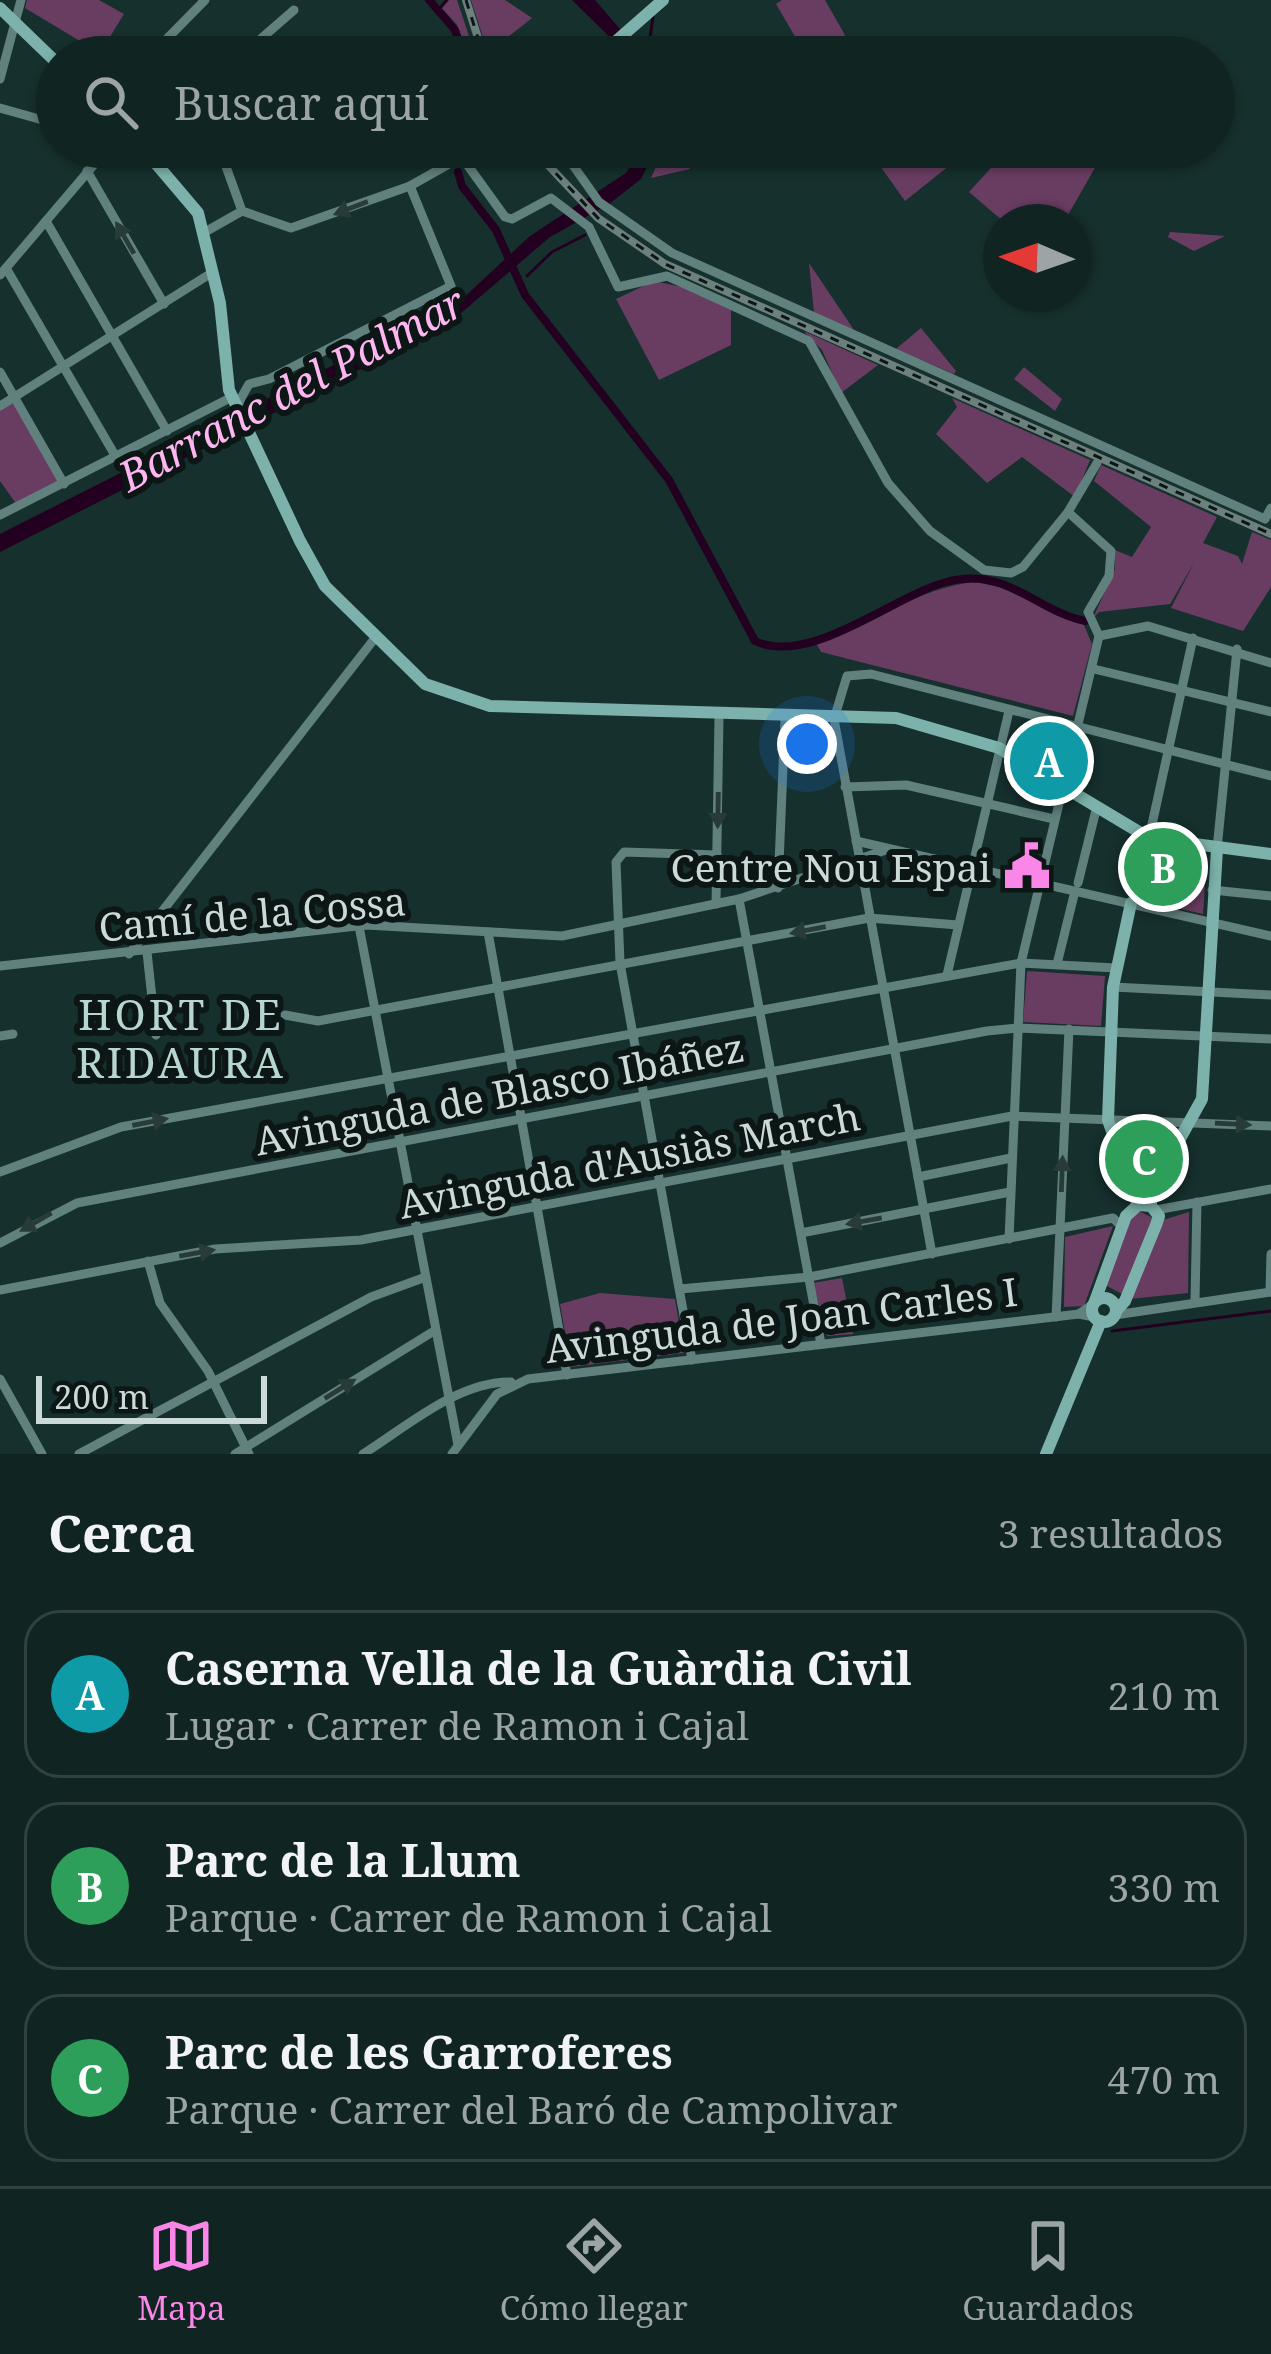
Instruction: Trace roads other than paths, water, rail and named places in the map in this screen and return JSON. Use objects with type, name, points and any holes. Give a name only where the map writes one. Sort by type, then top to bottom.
[{"type":"street","points":[[0,79],[3,52],[21,0]]},
{"type":"street","points":[[170,36],[205,0]]},
{"type":"street","points":[[623,36],[663,0]]},
{"type":"street","points":[[0,8],[36,43]]},
{"type":"street","points":[[264,36],[294,10]]},
{"type":"street","points":[[0,108],[36,118]]},
{"type":"street","points":[[90,168],[3,272],[116,457]]},
{"type":"street","points":[[161,168],[185,194],[205,232],[236,400],[326,586],[425,684],[490,706],[896,718],[999,748],[1149,838],[1271,854]]},
{"type":"street","points":[[227,168],[242,211]]},
{"type":"street","points":[[205,232],[242,211],[291,228],[410,186],[441,168]]},
{"type":"street","points":[[470,168],[505,217],[512,219],[551,198],[585,221],[618,287],[668,276],[808,341],[888,483],[930,531],[974,566],[1002,573],[1023,567],[1068,512],[1097,463]]},
{"type":"street","points":[[570,168],[598,202],[672,253],[1265,519],[1271,508]]},
{"type":"street","points":[[87,171],[164,304]]},
{"type":"street","points":[[0,515],[236,400],[252,382],[269,379],[451,286],[410,186]]},
{"type":"street","points":[[46,221],[167,430]]},
{"type":"street","points":[[0,406],[213,272]]},
{"type":"street","points":[[0,372],[64,484]]},
{"type":"street","points":[[1009,1239],[1022,963],[1094,669],[1099,636],[1088,612],[1109,576],[1111,551],[1068,512]]},
{"type":"street","points":[[1099,636],[1148,626],[1237,649],[1271,663]]},
{"type":"street","points":[[129,954],[375,638]]},
{"type":"street","points":[[1149,838],[1193,638]]},
{"type":"street","points":[[1148,1207],[1151,1191],[1202,1099],[1212,890],[1237,649]]},
{"type":"street","points":[[1094,669],[1271,712]]},
{"type":"street","points":[[932,1254],[834,719],[841,689],[852,674],[1271,776]]},
{"type":"street","points":[[946,975],[1009,711]]},
{"type":"street","points":[[716,904],[719,716]]},
{"type":"street","points":[[778,888],[785,718]]},
{"type":"street","points":[[845,787],[906,785],[1054,819]]},
{"type":"street","points":[[1057,964],[1097,806]]},
{"type":"street","points":[[856,841],[1039,883],[1076,887],[1271,936]]},
{"type":"street","name":"Camí de la Cossa","points":[[0,966],[359,926],[562,936],[739,899],[889,849]]},
{"type":"street","points":[[692,1360],[614,927],[618,854],[717,855]]},
{"type":"street","points":[[1212,890],[1271,896]]},
{"type":"street","points":[[739,899],[821,1344]]},
{"type":"street","points":[[1120,1307],[1156,1225],[1108,1120],[1113,987],[1131,903]]},
{"type":"street","points":[[285,1015],[318,1021],[869,918],[958,926]]},
{"type":"street","points":[[359,926],[455,1450]]},
{"type":"street","points":[[488,932],[567,1375]]},
{"type":"street","points":[[147,952],[156,1035]]},
{"type":"street","points":[[0,1172],[122,1127],[883,986],[1022,963],[1116,968]]},
{"type":"street","points":[[1113,987],[1271,995]]},
{"type":"street","name":"Avinguda de Blasco Ibáñez","points":[[0,1243],[76,1203],[1018,1028],[1271,1039]]},
{"type":"street","points":[[1056,1317],[1069,1029]]},
{"type":"street","points":[[0,1036],[14,1034]]},
{"type":"street","name":"Avinguda d'Ausiàs March","points":[[0,1290],[148,1261],[414,1230],[1012,1117],[1271,1126]]},
{"type":"street","points":[[918,1177],[1011,1158]]},
{"type":"street","points":[[1046,1454],[1122,1227],[1148,1207],[1271,1189]]},
{"type":"street","points":[[801,1233],[1010,1192]]},
{"type":"street","points":[[1195,1301],[1197,1202]]},
{"type":"street","points":[[680,1289],[809,1277],[1113,1218],[1122,1227]]},
{"type":"street","points":[[1092,1311],[1270,1292],[1271,1254]]},
{"type":"street","points":[[148,1261],[160,1303],[213,1384],[243,1452],[434,1331]]},
{"type":"street","points":[[79,1454],[371,1297],[423,1278]]},
{"type":"street","points":[[1092,1311],[1120,1307]]},
{"type":"street","name":"Avinguda de Joan Carles I","points":[[455,1450],[497,1394],[517,1382],[1092,1311]]},
{"type":"street","points":[[0,1378],[42,1454]]},
{"type":"street","points":[[363,1454],[448,1401],[484,1385],[517,1382]]},
{"type":"water","points":[[572,0],[595,0],[626,36],[609,36]]},
{"type":"water","name":"Barranc del Palmar","points":[[629,168],[646,168],[641,179],[609,204],[550,237],[447,325],[0,552],[0,534],[460,301],[530,236]]},
{"type":"waterway","points":[[429,0],[457,36]]},
{"type":"waterway","points":[[438,10],[447,0]]},
{"type":"waterway","points":[[650,36],[653,17]]},
{"type":"waterway","points":[[458,172],[462,186],[496,230],[525,295],[669,480],[755,641],[777,647],[801,645],[925,590],[967,579],[1003,584],[1085,621]]},
{"type":"waterway","points":[[527,276],[552,252],[585,235]]},
{"type":"waterway","points":[[1112,1331],[1271,1311]]},
{"type":"railway","points":[[466,0],[477,36]]},
{"type":"railway","points":[[551,168],[598,218],[665,264],[1271,534]]},
{"type":"place","name":"Caserna Vella de la Guàrdia Civil","points":[[1049,761]]},
{"type":"place","name":"Centre Nou Espai","points":[[1027,866]]},
{"type":"place","name":"Parc de la Llum","points":[[1163,867]]},
{"type":"place","name":"Parc de les Garroferes","points":[[1144,1159]]},
{"type":"district","name":"HORT DE RIDAURA","points":[[181,1037]]}]
